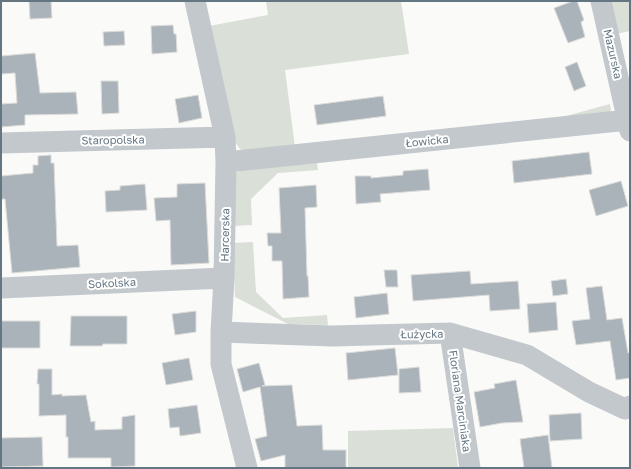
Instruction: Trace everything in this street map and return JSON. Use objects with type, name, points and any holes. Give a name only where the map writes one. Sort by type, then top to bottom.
[{"type":"street","name":"Harcerska","points":[[195,1],[225,137],[224,278],[221,364],[247,468]]},
{"type":"street","name":"Mazurska","points":[[601,1],[629,125]]},
{"type":"street","name":"Łowicka","points":[[226,162],[629,125]]},
{"type":"street","name":"Staropolska","points":[[1,143],[225,137]]},
{"type":"street","name":"Sokolska","points":[[1,288],[224,278]]},
{"type":"street","name":"Łużycka","points":[[221,332],[332,336],[450,333],[527,355],[589,392],[625,410],[630,406]]},
{"type":"street","name":"Floriana Marciniaka","points":[[450,333],[470,468]]},
{"type":"shaded area","points":[[266,1],[401,1],[409,54],[285,70],[295,147],[245,151],[240,149],[232,138],[209,26],[268,15]]},
{"type":"shaded area","points":[[608,1],[630,1],[630,31],[616,34]]},
{"type":"shaded area","points":[[610,104],[611,111],[609,113],[544,122]]},
{"type":"shaded area","points":[[317,163],[318,170],[278,173],[251,199],[252,225],[232,226],[234,173],[248,168]]},
{"type":"shaded area","points":[[253,242],[256,292],[283,318],[327,315],[328,325],[288,324],[235,297],[233,243]]},
{"type":"shaded area","points":[[453,428],[458,468],[348,467],[348,431]]},
{"type":"building","points":[[29,1],[51,1],[52,18],[30,19]]},
{"type":"building","points":[[577,1],[584,20],[581,22],[585,37],[568,43],[554,8]]},
{"type":"building","points":[[173,25],[174,34],[176,34],[177,52],[152,54],[151,26]]},
{"type":"building","points":[[124,31],[125,45],[104,46],[103,32]]},
{"type":"building","points":[[35,53],[40,93],[76,92],[78,114],[25,115],[25,125],[1,127],[1,104],[17,103],[15,73],[1,74],[1,56]]},
{"type":"building","points":[[577,62],[586,86],[574,91],[565,67]]},
{"type":"building","points":[[101,81],[118,81],[119,113],[102,114]]},
{"type":"building","points":[[198,95],[202,118],[179,123],[175,99]]},
{"type":"building","points":[[383,96],[386,116],[317,125],[314,105]]},
{"type":"building","points":[[589,152],[592,174],[514,183],[512,161]]},
{"type":"building","points":[[51,155],[51,163],[54,163],[57,246],[78,245],[80,267],[12,273],[5,199],[1,199],[1,176],[33,173],[33,165],[38,165],[38,156]]},
{"type":"building","points":[[428,169],[430,190],[380,194],[381,202],[356,204],[355,176],[371,176],[371,178],[403,175],[403,171]]},
{"type":"building","points":[[621,181],[628,206],[596,216],[589,190]]},
{"type":"building","points":[[205,183],[209,263],[171,265],[170,220],[156,221],[154,198],[177,197],[177,184]]},
{"type":"building","points":[[145,184],[147,210],[106,212],[105,191],[120,190],[120,186]]},
{"type":"building","points":[[316,185],[317,207],[305,208],[309,297],[283,299],[282,261],[272,261],[272,246],[268,246],[267,233],[281,233],[279,188]]},
{"type":"building","points":[[384,270],[397,270],[398,287],[386,287]]},
{"type":"building","points":[[470,271],[471,284],[518,281],[520,309],[490,311],[489,295],[413,301],[411,275]]},
{"type":"building","points":[[566,279],[568,294],[553,296],[551,281]]},
{"type":"building","points":[[602,286],[607,320],[622,318],[628,353],[630,353],[630,378],[616,380],[610,341],[576,345],[572,321],[590,319],[586,288]]},
{"type":"building","points":[[387,293],[389,314],[356,318],[354,297]]},
{"type":"building","points":[[556,302],[558,330],[529,333],[527,304]]},
{"type":"building","points":[[196,311],[196,332],[175,335],[172,314]]},
{"type":"building","points":[[71,316],[127,316],[127,344],[70,346]]},
{"type":"building","points":[[1,321],[40,321],[40,348],[1,348]]},
{"type":"building","points":[[395,348],[398,375],[348,380],[346,353]]},
{"type":"building","points":[[189,358],[193,380],[166,385],[162,363]]},
{"type":"building","points":[[259,363],[265,385],[262,386],[292,385],[297,426],[322,425],[323,450],[346,450],[346,468],[285,468],[285,455],[261,461],[255,439],[267,436],[260,387],[243,392],[237,369]]},
{"type":"building","points":[[419,367],[421,392],[399,393],[399,369]]},
{"type":"building","points":[[38,369],[52,369],[52,395],[86,395],[91,422],[95,421],[95,430],[122,429],[122,417],[135,415],[135,466],[111,467],[111,458],[68,458],[66,415],[39,416],[39,384],[37,384]]},
{"type":"building","points":[[516,380],[523,422],[502,423],[480,427],[474,392],[495,388],[494,384]]},
{"type":"building","points":[[197,405],[201,433],[180,436],[179,427],[170,428],[168,409]]},
{"type":"building","points":[[581,413],[582,439],[550,441],[549,415]]},
{"type":"building","points":[[548,435],[552,468],[524,468],[520,439]]},
{"type":"building","points":[[42,437],[43,466],[1,467],[1,438]]}]
